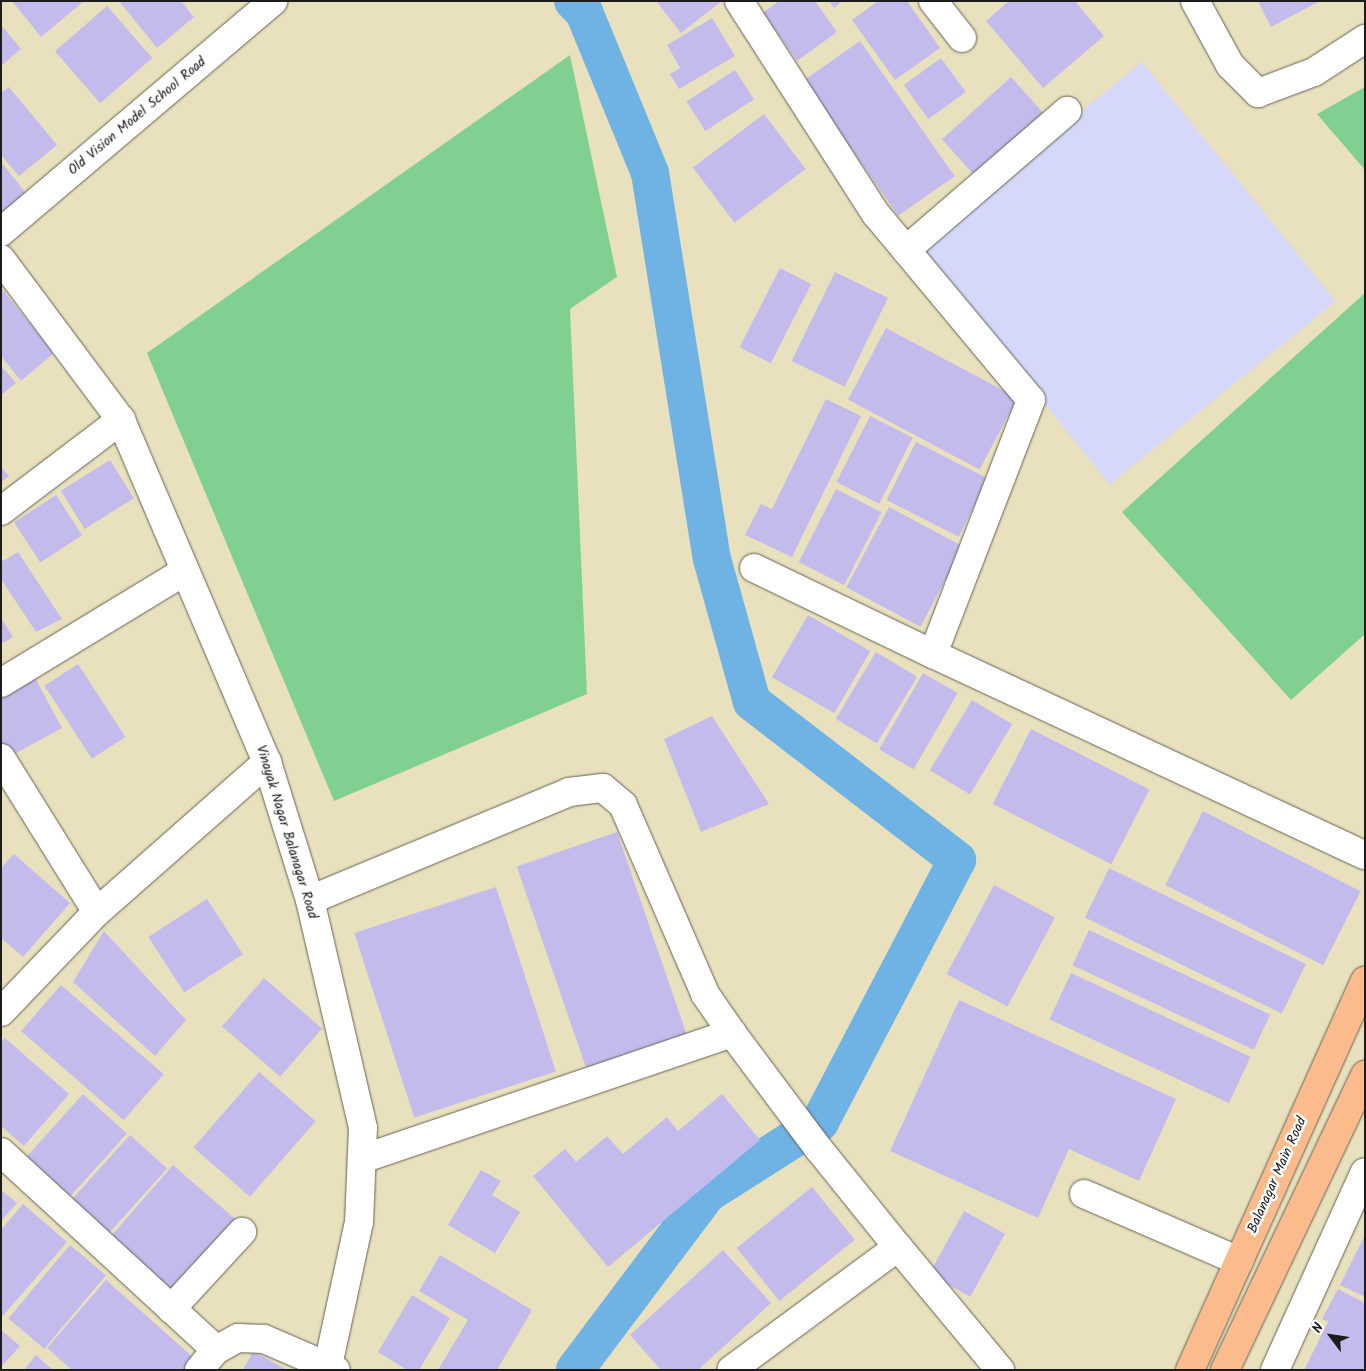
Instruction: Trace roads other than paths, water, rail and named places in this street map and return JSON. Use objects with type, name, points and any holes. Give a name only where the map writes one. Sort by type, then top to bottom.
[{"type":"main road","name":"Balanagar Main Road","points":[[1190,1370],[1365,980]]},
{"type":"main road","points":[[1232,1368],[1365,1075]]},
{"type":"street","name":"Old Vision Model School Road","points":[[1,232],[273,1]]},
{"type":"street","points":[[739,1],[876,214],[1031,400],[933,654]]},
{"type":"street","points":[[933,1],[962,38]]},
{"type":"street","points":[[1195,1],[1230,65],[1258,93],[1314,72],[1365,39]]},
{"type":"street","points":[[906,250],[1067,111]]},
{"type":"street","name":"Vinayak Nagar Balanagar Road","points":[[1,260],[121,420],[267,762],[310,900],[363,1128],[358,1222],[332,1367]]},
{"type":"street","points":[[1,511],[121,420]]},
{"type":"street","points":[[754,568],[933,654],[1365,854]]},
{"type":"street","points":[[1,682],[185,571]]},
{"type":"street","points":[[1,758],[97,912]]},
{"type":"street","points":[[1,1012],[97,912],[267,762]]},
{"type":"street","points":[[310,900],[569,792],[603,788],[623,805],[705,994],[790,1112],[993,1366]]},
{"type":"street","points":[[362,1159],[732,1033]]},
{"type":"street","points":[[1,1152],[171,1309],[207,1360],[238,1338],[264,1339],[332,1367]]},
{"type":"street","points":[[1275,1370],[1365,1172]]},
{"type":"street","points":[[1084,1194],[1239,1261]]},
{"type":"street","points":[[171,1309],[242,1232]]},
{"type":"street","points":[[730,1370],[898,1247]]},
{"type":"waterway","points":[[573,1],[584,12],[650,173],[712,559],[752,702],[957,860],[820,1122],[707,1194],[575,1370]]}]
